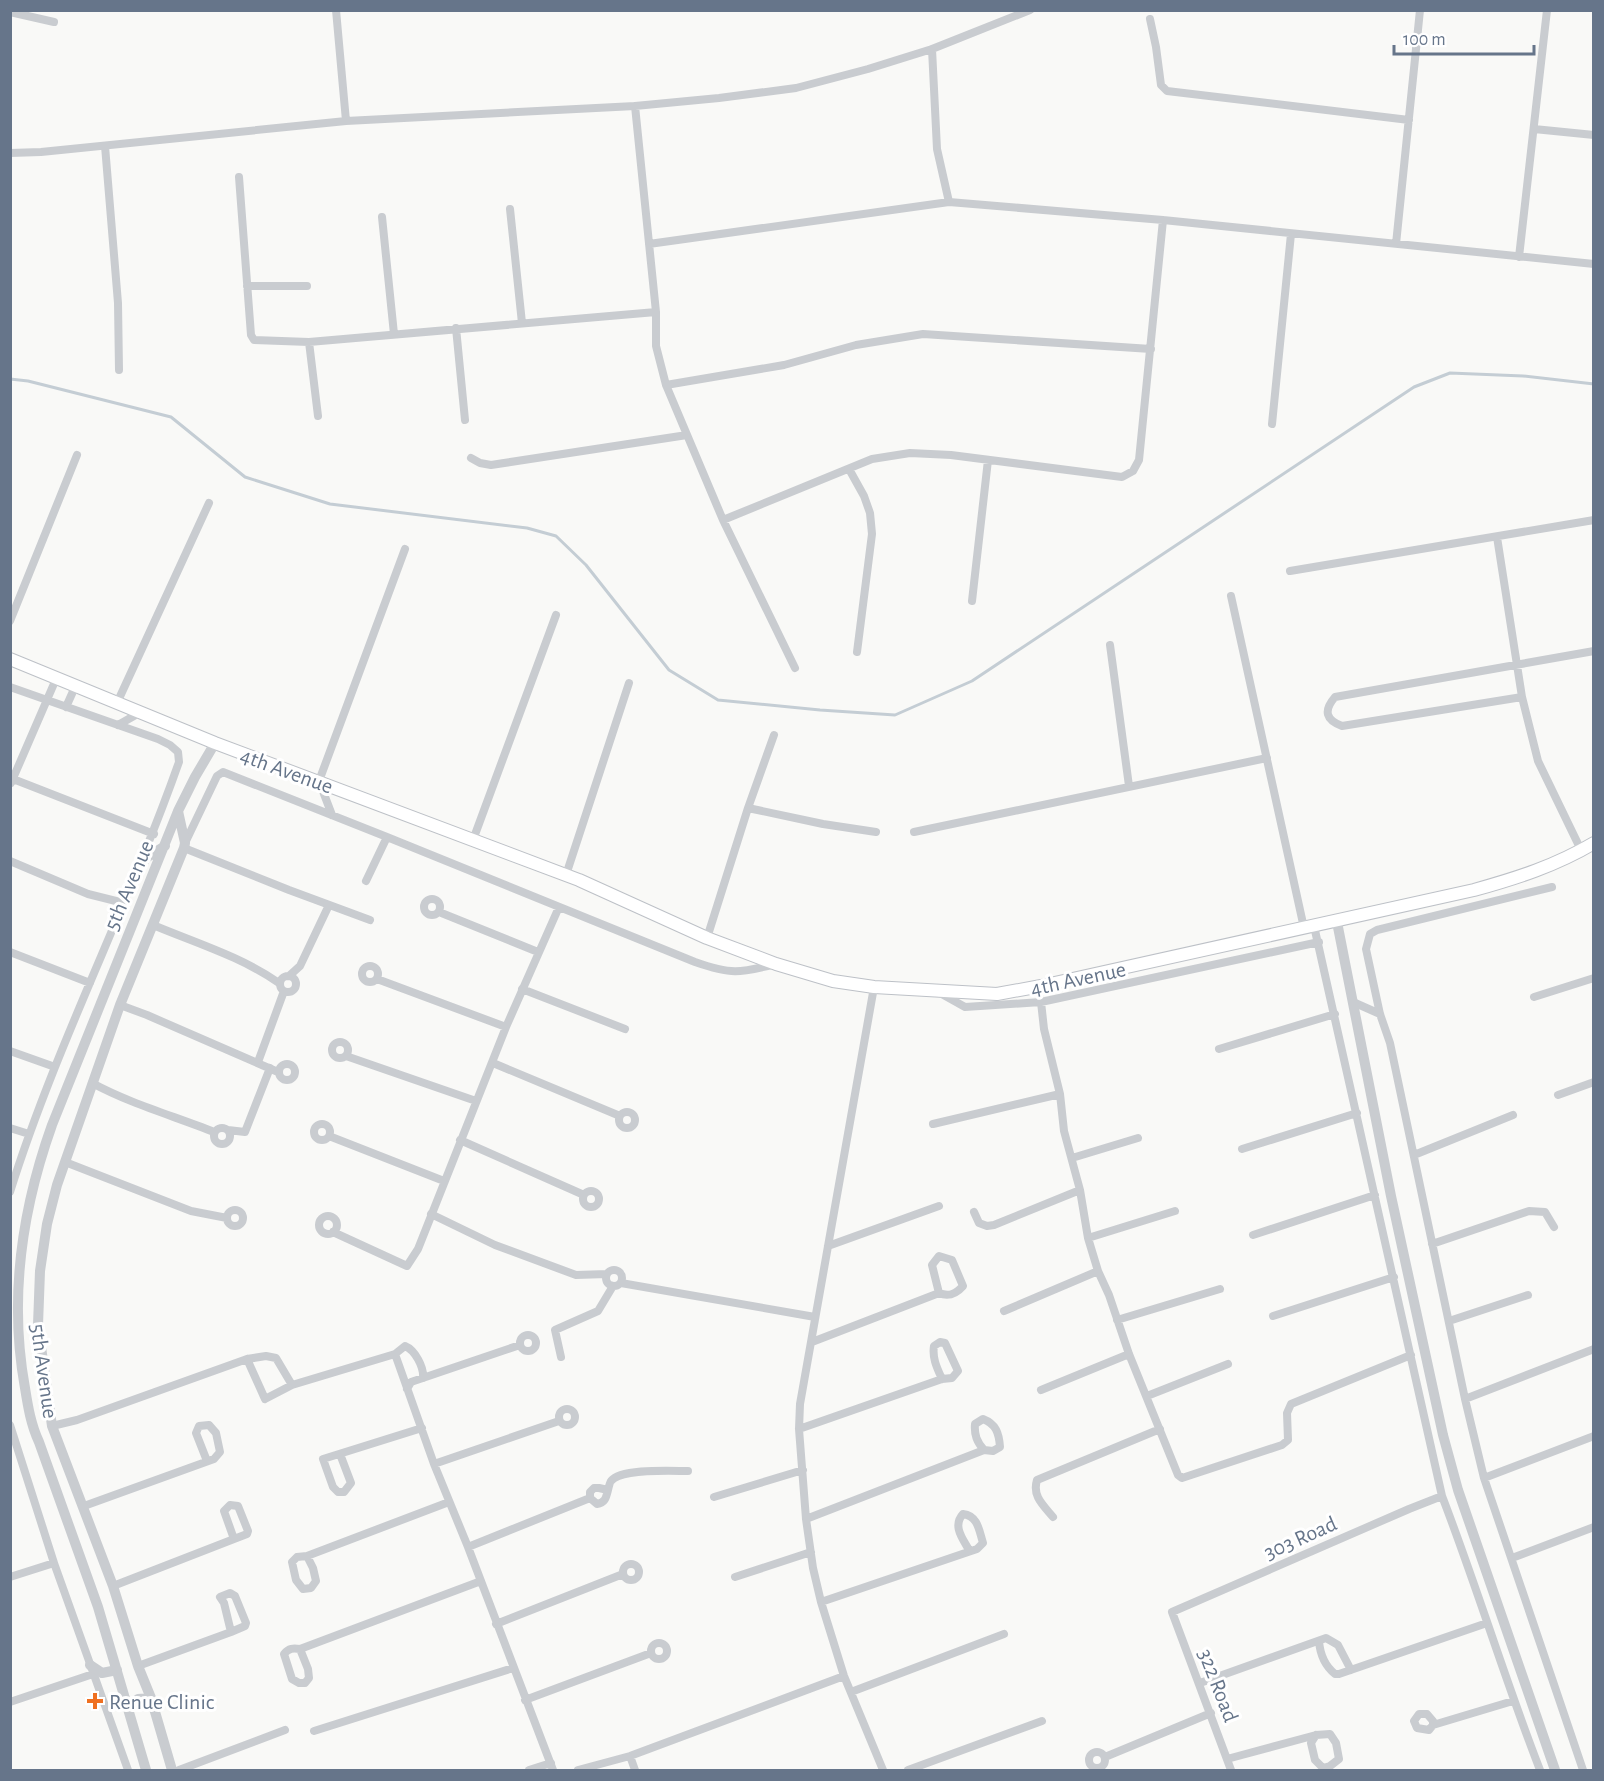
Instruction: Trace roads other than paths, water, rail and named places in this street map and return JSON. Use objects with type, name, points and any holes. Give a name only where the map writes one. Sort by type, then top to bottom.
[{"type":"main road","name":"4th Avenue","points":[[10,659],[56,680],[215,743],[566,875],[707,938],[776,964],[833,981],[874,987],[997,994],[1337,922],[1367,913],[1474,890],[1520,877],[1561,861],[1593,843]]},
{"type":"street","points":[[336,10],[346,121]]},
{"type":"street","points":[[10,153],[41,153],[346,121],[635,106],[796,88],[932,49],[1030,10]]},
{"type":"street","points":[[1396,244],[1420,10]]},
{"type":"street","points":[[1519,256],[1547,10]]},
{"type":"street","points":[[10,12],[54,22]]},
{"type":"street","points":[[1150,19],[1161,85],[1167,91],[1409,120]]},
{"type":"street","points":[[932,49],[937,149],[949,202]]},
{"type":"street","points":[[635,106],[656,312],[656,346],[666,385],[723,520],[795,668]]},
{"type":"street","points":[[1534,129],[1593,135]]},
{"type":"street","points":[[105,146],[118,303],[119,370]]},
{"type":"street","points":[[239,177],[251,335],[254,340],[309,342],[656,312]]},
{"type":"street","points":[[649,244],[949,202],[1163,220],[1593,264]]},
{"type":"street","points":[[510,209],[522,323]]},
{"type":"street","points":[[382,217],[393,334]]},
{"type":"street","points":[[723,520],[872,459],[910,453],[988,460],[1122,477],[1133,471],[1139,460],[1163,220]]},
{"type":"street","points":[[1272,424],[1291,234]]},
{"type":"street","points":[[248,286],[307,286]]},
{"type":"street","points":[[456,328],[465,420]]},
{"type":"street","points":[[666,385],[784,364],[856,345],[923,334],[1151,350]]},
{"type":"street","points":[[309,342],[318,416]]},
{"type":"street","points":[[471,458],[491,465],[687,435]]},
{"type":"street","points":[[10,621],[77,454]]},
{"type":"street","points":[[972,600],[988,460]]},
{"type":"street","points":[[849,469],[864,496],[870,513],[872,534],[857,652]]},
{"type":"street","points":[[117,703],[209,503]]},
{"type":"street","points":[[1290,571],[1593,520]]},
{"type":"street","points":[[1497,537],[1522,697],[1538,761],[1581,850]]},
{"type":"street","points":[[332,815],[319,781],[405,549]]},
{"type":"street","points":[[1231,596],[1309,927],[1319,942],[1442,1496],[1469,1564],[1513,1701],[1540,1770]]},
{"type":"street","points":[[473,840],[556,615]]},
{"type":"street","points":[[1110,645],[1129,786]]},
{"type":"street","points":[[1522,697],[1342,726],[1332,722],[1328,715],[1329,704],[1335,697],[1593,651]]},
{"type":"street","points":[[56,680],[12,781],[154,834]]},
{"type":"street","points":[[566,875],[629,683]]},
{"type":"street","points":[[10,687],[158,739],[178,752],[179,762],[154,834],[55,1067],[10,1192]]},
{"type":"street","points":[[66,707],[75,687]]},
{"type":"street","points":[[118,725],[141,712]]},
{"type":"street","points":[[707,938],[748,808],[774,735]]},
{"type":"street","name":"5th Avenue","points":[[146,1770],[98,1607],[32,1427],[22,1371],[18,1297],[25,1219],[41,1154],[133,921],[166,846],[178,811],[215,743]]},
{"type":"street","points":[[914,832],[1268,758]]},
{"type":"street","points":[[172,1770],[151,1698],[138,1666],[113,1586],[52,1426],[38,1325],[40,1271],[47,1224],[92,1083],[120,1005],[184,845],[217,776],[223,772],[714,969],[738,972],[776,964]]},
{"type":"street","points":[[748,808],[823,824],[876,832]]},
{"type":"street","points":[[178,811],[184,845]]},
{"type":"street","points":[[366,881],[387,837]]},
{"type":"street","points":[[184,845],[370,920]]},
{"type":"street","points":[[137,873],[147,858],[166,846]]},
{"type":"street","points":[[10,861],[88,894],[124,903]]},
{"type":"street","points":[[1552,887],[1387,927],[1370,934],[1366,949],[1380,1014],[1390,1043],[1465,1399],[1484,1478],[1583,1770]]},
{"type":"street","points":[[258,1062],[284,976],[289,976],[300,966],[329,905]]},
{"type":"street","points":[[333,1232],[407,1266],[418,1250],[506,1027],[559,907]]},
{"type":"street","points":[[439,912],[538,952]]},
{"type":"street","points":[[1337,922],[1391,1196],[1443,1435],[1458,1490],[1556,1770]]},
{"type":"street","points":[[153,925],[240,960],[264,973],[289,992],[295,986],[294,978],[289,976]]},
{"type":"street","points":[[937,991],[965,1007],[1041,1002],[1319,942]]},
{"type":"street","points":[[10,952],[90,983]]},
{"type":"street","points":[[1534,997],[1593,978]]},
{"type":"street","points":[[377,979],[506,1027]]},
{"type":"street","points":[[874,987],[800,1404],[799,1429],[806,1519],[821,1602],[844,1676],[883,1770]]},
{"type":"street","points":[[522,989],[625,1029]]},
{"type":"street","points":[[1041,1002],[1044,1029],[1060,1094],[1064,1131],[1080,1190],[1088,1238],[1129,1354],[1175,1471],[1182,1478],[1282,1444],[1288,1440],[1287,1413],[1291,1404],[1411,1355]]},
{"type":"street","points":[[1353,1002],[1380,1014]]},
{"type":"street","points":[[120,1005],[274,1070],[245,1131],[223,1128],[214,1132]]},
{"type":"street","points":[[1219,1049],[1335,1014]]},
{"type":"street","points":[[10,1051],[55,1067]]},
{"type":"street","points":[[346,1056],[476,1101]]},
{"type":"street","points":[[493,1063],[620,1116]]},
{"type":"street","points":[[1558,1095],[1593,1082]]},
{"type":"street","points":[[92,1083],[121,1098],[214,1132]]},
{"type":"street","points":[[933,1124],[1060,1094]]},
{"type":"street","points":[[1242,1149],[1357,1113]]},
{"type":"street","points":[[1414,1155],[1513,1115]]},
{"type":"street","points":[[10,1128],[29,1134]]},
{"type":"street","points":[[214,1132],[216,1141],[225,1143],[230,1137],[228,1130]]},
{"type":"street","points":[[329,1137],[444,1181]]},
{"type":"street","points":[[1071,1158],[1138,1138]]},
{"type":"street","points":[[460,1140],[584,1195]]},
{"type":"street","points":[[65,1162],[191,1211],[226,1218]]},
{"type":"street","points":[[974,1212],[979,1223],[987,1226],[994,1225],[1080,1190]]},
{"type":"street","points":[[1253,1235],[1375,1195]]},
{"type":"street","points":[[828,1246],[939,1206]]},
{"type":"street","points":[[1088,1238],[1175,1211]]},
{"type":"street","points":[[1432,1244],[1529,1211],[1545,1212],[1554,1227]]},
{"type":"street","points":[[431,1214],[495,1245],[576,1275],[607,1274],[616,1270],[620,1272],[622,1279],[598,1311],[555,1330],[561,1357]]},
{"type":"street","points":[[812,1342],[939,1293],[945,1296],[957,1293],[963,1286],[952,1260],[939,1256],[932,1265],[939,1293]]},
{"type":"street","points":[[1004,1311],[1098,1271]]},
{"type":"street","points":[[607,1274],[606,1280],[617,1285],[815,1317]]},
{"type":"street","points":[[1273,1316],[1394,1278]]},
{"type":"street","points":[[1117,1320],[1220,1289]]},
{"type":"street","points":[[1449,1321],[1528,1295]]},
{"type":"street","points":[[407,1389],[411,1382],[520,1345]]},
{"type":"street","points":[[248,1359],[265,1399],[292,1386],[395,1354],[405,1346],[412,1348],[424,1372],[423,1378]]},
{"type":"street","points":[[1465,1399],[1593,1349]]},
{"type":"street","points":[[395,1354],[434,1464],[552,1767],[530,1770]]},
{"type":"street","points":[[1041,1390],[1129,1354]]},
{"type":"street","points":[[52,1426],[77,1420],[248,1359],[266,1356],[276,1358],[292,1386]]},
{"type":"street","points":[[1147,1396],[1228,1364]]},
{"type":"street","points":[[799,1429],[942,1379]]},
{"type":"street","points":[[434,1464],[559,1421]]},
{"type":"street","points":[[10,1425],[14,1450],[128,1770]]},
{"type":"street","points":[[340,1454],[423,1428]]},
{"type":"street","points":[[1053,1517],[1037,1499],[1035,1487],[1038,1479],[1160,1429]]},
{"type":"street","points":[[1484,1478],[1593,1436]]},
{"type":"street","points":[[806,1519],[984,1450]]},
{"type":"street","points":[[84,1506],[207,1461]]},
{"type":"street","points":[[714,1497],[803,1470]]},
{"type":"street","points":[[468,1547],[590,1498],[594,1488],[608,1490],[610,1481],[638,1471],[688,1471]]},
{"type":"street","name":"303 Road","points":[[1172,1612],[1442,1496]]},
{"type":"street","points":[[307,1556],[449,1502]]},
{"type":"street","points":[[1512,1558],[1593,1527]]},
{"type":"street","points":[[113,1586],[234,1539]]},
{"type":"street","points":[[821,1602],[969,1550]]},
{"type":"street","points":[[735,1577],[811,1552]]},
{"type":"street","points":[[10,1577],[54,1563]]},
{"type":"street","points":[[496,1624],[623,1574]]},
{"type":"street","points":[[300,1649],[481,1581]]},
{"type":"street","name":"322 Road","points":[[1172,1612],[1231,1770]]},
{"type":"street","points":[[1319,1641],[1320,1653],[1329,1669],[1335,1674],[1487,1623]]},
{"type":"street","points":[[138,1666],[231,1632]]},
{"type":"street","points":[[851,1692],[1004,1634]]},
{"type":"street","points":[[1200,1683],[1326,1638],[1338,1645],[1351,1670]]},
{"type":"street","points":[[525,1700],[651,1653]]},
{"type":"street","points":[[314,1731],[513,1668]]},
{"type":"street","points":[[10,1702],[92,1669],[102,1673],[117,1670]]},
{"type":"street","points":[[578,1770],[630,1756],[844,1676]]},
{"type":"street","points":[[128,1709],[138,1699],[151,1698]]},
{"type":"street","points":[[1433,1725],[1513,1701]]},
{"type":"street","points":[[1105,1756],[1211,1713]]},
{"type":"street","points":[[908,1770],[1042,1721]]},
{"type":"street","points":[[179,1770],[285,1730]]},
{"type":"street","points":[[1227,1759],[1316,1735]]},
{"type":"street","points":[[630,1756],[635,1770]]},
{"type":"waterway","points":[[10,379],[28,381],[171,417],[245,477],[330,504],[527,528],[556,536],[586,565],[669,670],[718,700],[895,715],[972,681],[1414,387],[1450,373],[1523,376],[1594,384]]},
{"type":"place","name":"Renue Clinic","points":[[95,1701]]}]
